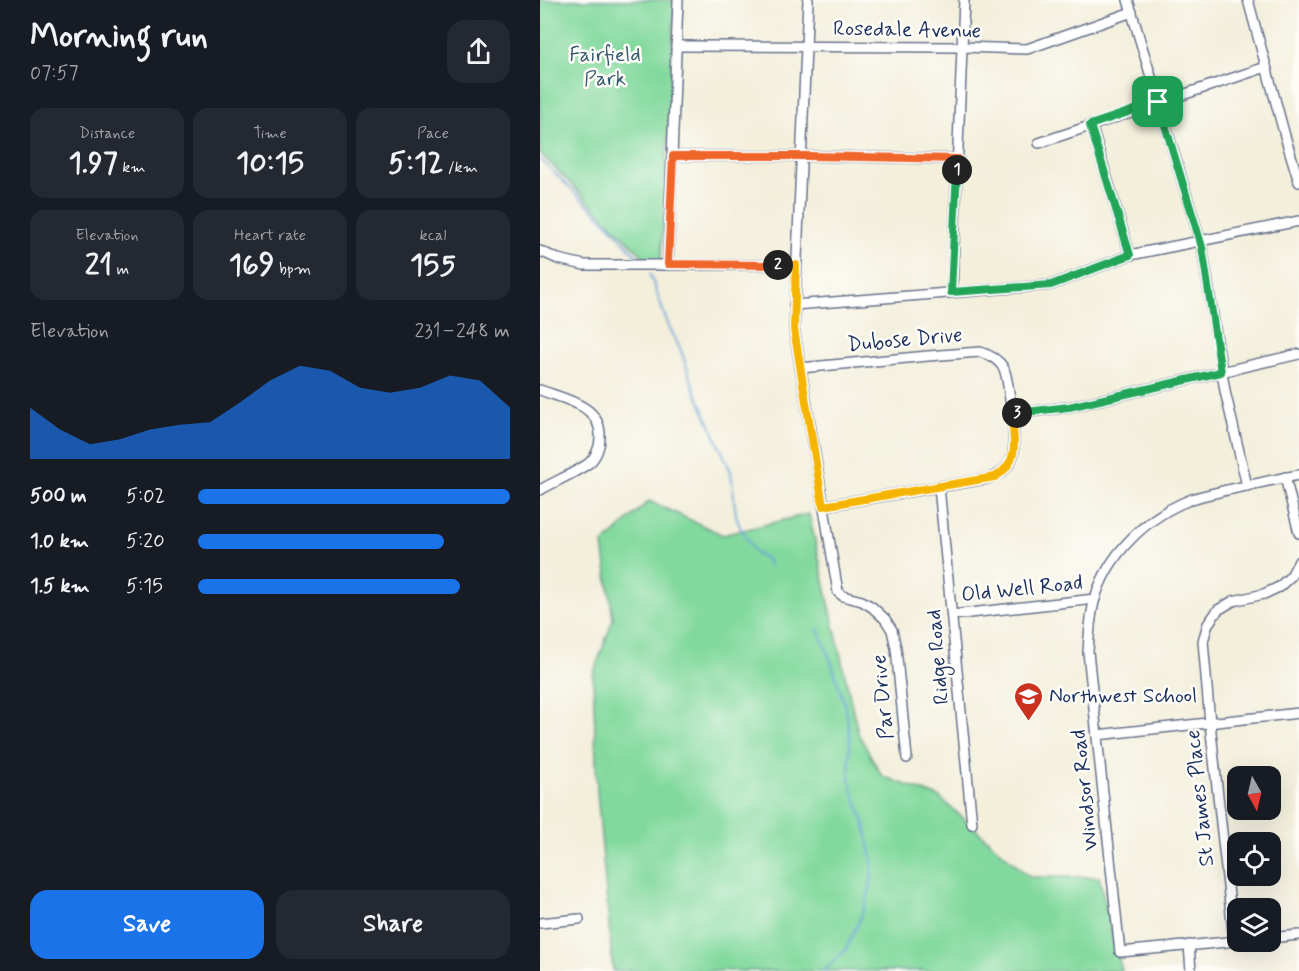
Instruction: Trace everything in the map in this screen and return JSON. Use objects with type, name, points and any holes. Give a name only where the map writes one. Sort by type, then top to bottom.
[{"type":"street","points":[[668,264],[678,0]]},
{"type":"street","points":[[808,0],[794,329],[823,506]]},
{"type":"street","points":[[951,292],[964,0]]},
{"type":"street","points":[[1128,0],[1200,240],[1221,372],[1247,486]]},
{"type":"street","points":[[1248,0],[1299,182]]},
{"type":"street","name":"Rosedale Avenue","points":[[676,46],[1027,50],[1132,12]]},
{"type":"street","points":[[1039,142],[1266,67]]},
{"type":"street","points":[[1090,125],[1130,255]]},
{"type":"street","points":[[673,156],[958,159]]},
{"type":"street","points":[[794,305],[1051,285],[1130,255],[1299,220]]},
{"type":"street","points":[[540,251],[567,262],[584,265],[796,265]]},
{"type":"street","name":"Dubose Drive","points":[[800,368],[980,352],[998,360],[1007,377],[1014,446],[1007,468],[995,477],[823,506]]},
{"type":"street","points":[[1011,414],[1069,407],[1299,354]]},
{"type":"street","points":[[540,390],[585,408],[596,419],[600,435],[598,451],[588,464],[540,490]]},
{"type":"street","name":"Windsor Road","points":[[1189,945],[1120,952],[1088,652],[1095,599],[1114,561],[1139,531],[1156,517],[1194,498],[1299,474]]},
{"type":"street","points":[[1285,477],[1299,533]]},
{"type":"street","name":"Ridge Road","points":[[939,487],[972,824]]},
{"type":"street","name":"Par Drive","points":[[823,506],[838,592],[872,607],[885,619],[891,630],[896,648],[907,758]]},
{"type":"street","name":"St James Place","points":[[1231,898],[1210,723],[1203,641],[1212,617],[1225,605],[1264,594],[1279,587],[1291,576],[1299,561]]},
{"type":"street","name":"Old Well Road","points":[[952,615],[1095,599]]},
{"type":"street","points":[[1097,735],[1299,713]]},
{"type":"street","points":[[540,923],[579,919]]},
{"type":"street","points":[[1281,937],[1299,935]]},
{"type":"street","points":[[1191,971],[1189,945],[1227,942]]},
{"type":"green space","name":"Fairfield Park","points":[[540,0],[675,0],[661,260],[646,259],[540,153]]},
{"type":"green space","points":[[649,501],[723,535],[809,514],[858,733],[882,776],[939,797],[1030,877],[1099,877],[1122,971],[613,971],[597,791],[593,675],[613,619],[603,544]]},
{"type":"waterway","points":[[540,159],[613,229],[639,259]]},
{"type":"waterway","points":[[650,274],[693,386],[731,472],[736,515],[740,527],[756,554],[766,558],[770,566]]},
{"type":"waterway","points":[[818,629],[845,704],[850,741],[849,774],[866,828],[872,860],[869,893],[861,917],[845,951],[823,971]]},
{"type":"place","name":"Northwest School","points":[[1028,722]]},
{"type":"route","points":[[1158,102],[1202,247],[1221,372],[1069,407],[1011,414],[1013,454],[1007,468],[995,477],[823,506],[794,329],[796,265],[668,264],[673,156],[958,159],[951,292],[1051,285],[1130,255],[1090,125],[1158,102]]}]
